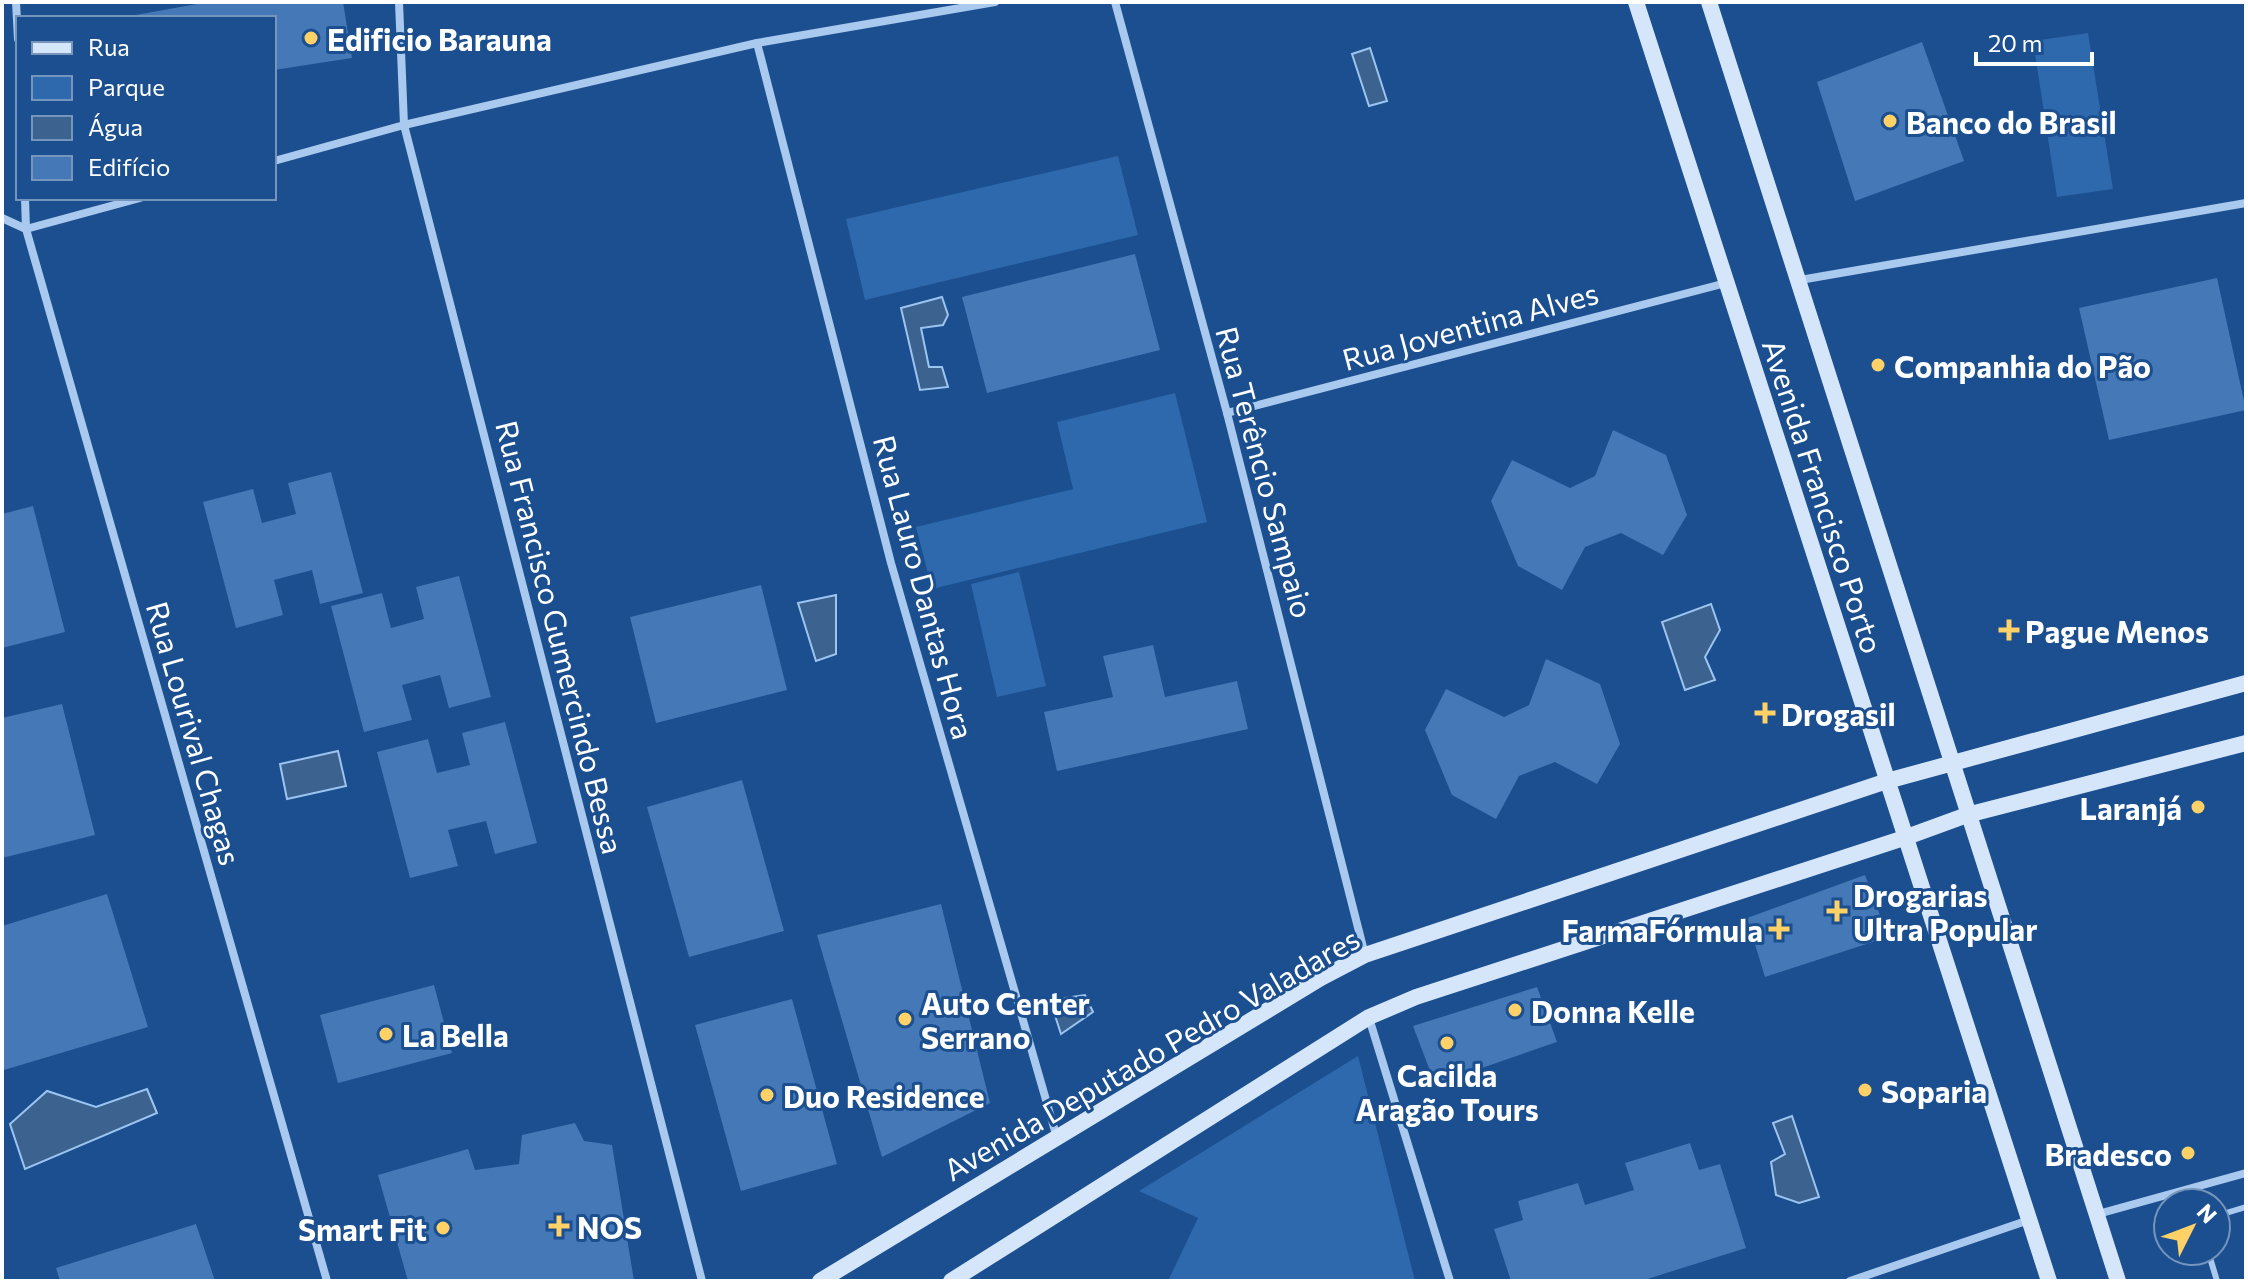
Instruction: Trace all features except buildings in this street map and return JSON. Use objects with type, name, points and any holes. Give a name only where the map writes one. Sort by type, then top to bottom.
[{"type":"main road","name":"Avenida Francisco Porto","points":[[1636,2],[2049,1281]]},
{"type":"main road","name":"Avenida Francisco Porto","points":[[1709,2],[2118,1281]]},
{"type":"main road","name":"Avenida Deputado Pedro Valadares","points":[[820,1281],[1321,978],[1365,955],[1887,781],[2246,683]]},
{"type":"main road","points":[[951,1281],[1369,1017],[1416,997],[1967,815],[2246,743]]},
{"type":"street","name":"Rua Francisco Gumercindo Bessa","points":[[399,2],[404,125],[702,1281]]},
{"type":"street","points":[[276,160],[404,125],[757,43],[995,2]]},
{"type":"street","name":"Rua Terêncio Sampaio","points":[[1115,2],[1227,413],[1365,955]]},
{"type":"street","name":"Rua Lauro Dantas Hora","points":[[757,43],[891,563],[1057,1139]]},
{"type":"street","name":"Rua Lourival Chagas","points":[[25,200],[26,229],[327,1281]]},
{"type":"street","points":[[2,218],[26,229],[133,200]]},
{"type":"street","points":[[1800,280],[2246,203]]},
{"type":"street","name":"Rua Joventina Alves","points":[[1227,413],[1726,283]]},
{"type":"street","points":[[1369,1017],[1450,1281]]},
{"type":"street","points":[[2098,1214],[2246,1173]]},
{"type":"street","points":[[1850,1281],[2030,1219]]},
{"type":"green space","points":[[2088,33],[2113,189],[2057,197],[2033,41]]},
{"type":"green space","points":[[1118,156],[1138,235],[865,300],[846,219]]},
{"type":"green space","points":[[1175,393],[1207,522],[932,589],[916,527],[1073,489],[1057,422]]},
{"type":"green space","points":[[1019,572],[1046,686],[997,697],[971,584]]},
{"type":"green space","points":[[1358,1056],[1415,1281],[1168,1281],[1198,1218],[1139,1191]]},
{"type":"water","points":[[1370,48],[1387,101],[1369,106],[1352,54]]},
{"type":"water","points":[[942,297],[948,315],[943,325],[921,328],[929,367],[942,367],[948,387],[920,390],[901,308]]},
{"type":"water","points":[[836,595],[836,654],[816,661],[798,603]]},
{"type":"water","points":[[1711,604],[1720,630],[1705,657],[1715,680],[1685,690],[1662,622]]},
{"type":"water","points":[[338,751],[346,786],[287,799],[280,764]]},
{"type":"water","points":[[1085,995],[1093,1012],[1061,1034],[1050,1000]]},
{"type":"water","points":[[147,1089],[157,1113],[25,1169],[10,1124],[47,1091],[96,1107]]},
{"type":"water","points":[[1792,1116],[1819,1197],[1799,1203],[1776,1195],[1771,1162],[1785,1154],[1773,1123]]},
{"type":"place","name":"Edificio Barauna","points":[[311,38]]},
{"type":"place","name":"Banco do Brasil","points":[[1890,121]]},
{"type":"place","name":"Companhia do Pão","points":[[1878,365]]},
{"type":"place","name":"Pague Menos","points":[[2009,630]]},
{"type":"place","name":"Drogasil","points":[[1765,713]]},
{"type":"place","name":"Laranjá","points":[[2198,807]]},
{"type":"place","name":"Drogarias Ultra Popular","points":[[1837,911]]},
{"type":"place","name":"FarmaFórmula","points":[[1779,929]]},
{"type":"place","name":"Donna Kelle","points":[[1515,1010]]},
{"type":"place","name":"Auto Center Serrano","points":[[905,1019]]},
{"type":"place","name":"La Bella","points":[[386,1034]]},
{"type":"place","name":"Cacilda Aragão Tours","points":[[1447,1043]]},
{"type":"place","name":"Soparia","points":[[1865,1090]]},
{"type":"place","name":"Duo Residence","points":[[767,1095]]},
{"type":"place","name":"Bradesco","points":[[2188,1153]]},
{"type":"place","name":"NOS","points":[[559,1226]]},
{"type":"place","name":"Smart Fit","points":[[443,1228]]}]
